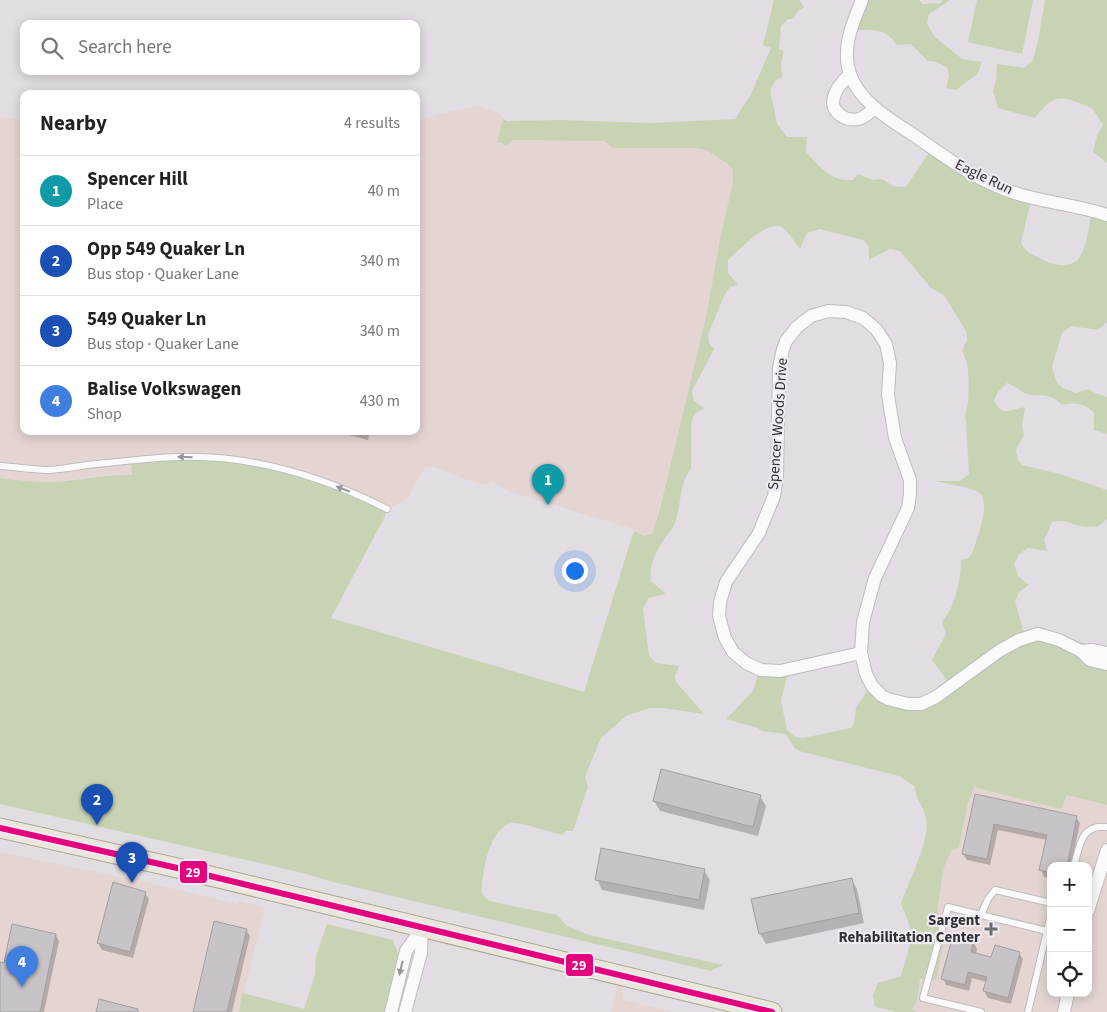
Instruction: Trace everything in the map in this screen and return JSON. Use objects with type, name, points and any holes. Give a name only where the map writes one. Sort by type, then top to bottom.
[{"type":"main road","points":[[0,828],[172,867],[772,1012]]},
{"type":"street","name":"Eagle Run","points":[[862,0],[852,24],[847,46],[850,74],[856,87],[876,108],[957,166],[986,182],[1029,198],[1107,215]]},
{"type":"street","points":[[850,74],[841,83],[834,96],[835,110],[843,117],[854,119],[864,116],[876,108]]},
{"type":"street","name":"Spencer Woods Drive","points":[[861,653],[780,671],[761,670],[746,663],[733,652],[725,638],[719,616],[720,602],[726,582],[759,533],[774,496],[777,477],[779,368],[783,349],[791,333],[804,321],[828,311],[846,312],[863,318],[876,329],[886,344],[890,363],[888,395],[894,430],[910,480],[908,508],[882,561],[870,592],[861,630],[861,653],[866,674],[877,691],[888,699],[902,703],[921,704],[936,697],[999,651],[1019,640],[1038,634],[1052,637],[1081,651],[1090,660],[1107,664]]},
{"type":"street","name":"Spencer Woods Drive","points":[[1081,651],[1092,650],[1107,653]]},
{"type":"street","points":[[1089,907],[1107,850]]},
{"type":"street","points":[[391,1012],[406,950],[422,928]]},
{"type":"street","points":[[405,1012],[421,953],[422,928]]},
{"type":"street","points":[[1064,1012],[1067,997]]},
{"type":"lane","points":[[0,466],[47,470],[131,460],[179,457],[231,458],[268,465],[328,483],[363,496],[387,508]]},
{"type":"lane","points":[[1075,862],[1082,837],[1090,828],[1097,826],[1107,827]]},
{"type":"lane","points":[[981,915],[995,890],[1047,902]]},
{"type":"lane","points":[[981,1012],[923,998],[948,907],[1047,931],[1028,1012]]},
{"type":"shaded area","points":[[477,106],[499,113],[503,118],[497,143],[506,146],[512,140],[604,141],[613,148],[693,148],[706,150],[728,164],[733,170],[733,182],[720,239],[706,317],[653,534],[644,536],[630,528],[510,492],[493,482],[487,485],[476,483],[435,467],[425,467],[407,499],[387,509],[132,475],[110,474],[55,482],[32,482],[0,478],[0,116],[20,120],[20,435],[420,435],[420,120]]},
{"type":"shaded area","name":"Sargent Rehabilitation Center","points":[[974,786],[1061,809],[1067,795],[1107,805],[1107,1012],[917,1012],[912,1010],[917,1000],[920,979],[935,980],[943,920],[937,913],[944,867],[952,849],[959,848],[968,803]]},
{"type":"shaded area","points":[[0,852],[145,882],[237,904],[239,901],[265,908],[239,1012],[0,1012]]},
{"type":"shaded area","points":[[621,977],[623,1000],[672,1012],[611,1012]]},
{"type":"green space","points":[[774,0],[799,0],[804,7],[798,11],[793,19],[788,19],[781,26],[779,49],[784,51],[781,62],[782,77],[776,80],[770,90],[777,124],[787,137],[807,137],[806,152],[832,176],[838,179],[853,180],[858,174],[873,180],[882,179],[893,186],[906,187],[932,148],[1031,201],[1021,242],[1024,248],[1032,254],[1056,264],[1067,265],[1075,262],[1080,256],[1092,212],[1107,215],[1107,322],[1098,330],[1071,326],[1062,333],[1052,367],[1057,383],[1063,388],[1076,393],[1089,389],[1107,397],[1107,434],[1094,430],[1094,413],[1080,404],[1062,405],[1057,400],[1048,396],[1030,395],[1007,383],[998,392],[994,400],[1000,409],[1006,411],[1025,407],[1022,426],[1024,435],[1016,450],[1018,460],[1022,465],[1060,474],[1107,490],[1107,519],[1097,527],[1083,527],[1065,521],[1052,522],[1044,540],[1047,551],[1028,548],[1019,554],[1014,564],[1018,576],[1029,585],[1019,592],[1015,602],[1024,632],[1070,639],[1107,650],[1107,805],[1067,795],[1061,809],[974,787],[968,803],[959,848],[952,849],[944,867],[937,912],[943,920],[946,931],[936,980],[920,979],[917,1000],[912,1010],[917,1012],[897,1012],[875,1007],[873,995],[878,983],[901,976],[912,937],[901,904],[918,861],[927,827],[925,814],[914,786],[899,776],[799,751],[794,747],[786,734],[762,731],[758,728],[726,719],[753,691],[759,671],[788,672],[781,701],[787,730],[795,737],[803,738],[851,728],[854,723],[856,708],[870,687],[887,697],[924,699],[948,682],[932,660],[946,634],[942,622],[947,616],[956,593],[961,560],[968,558],[972,554],[984,512],[982,497],[978,492],[933,481],[960,481],[969,474],[965,417],[969,389],[965,356],[962,351],[967,340],[967,333],[944,295],[931,288],[900,251],[890,249],[869,260],[869,246],[863,240],[820,229],[807,233],[800,249],[783,228],[777,226],[769,227],[754,236],[728,260],[728,273],[738,285],[730,287],[724,296],[708,335],[709,343],[714,349],[692,391],[694,401],[704,408],[695,413],[691,423],[691,469],[684,482],[674,525],[656,553],[650,575],[651,581],[666,594],[649,598],[643,609],[649,656],[656,663],[679,666],[675,676],[676,682],[704,714],[650,708],[626,716],[601,738],[585,777],[588,787],[573,831],[566,831],[562,835],[516,823],[504,826],[492,842],[483,875],[482,894],[489,901],[557,915],[567,926],[589,935],[723,965],[711,971],[333,882],[303,873],[0,804],[0,478],[47,482],[112,475],[132,475],[131,462],[180,457],[236,461],[322,481],[387,509],[331,618],[584,692],[633,533],[634,531],[644,536],[652,534],[659,512],[706,317],[720,239],[733,182],[733,170],[728,164],[706,150],[693,148],[613,148],[604,141],[512,140],[506,146],[497,143],[503,118],[506,121],[561,120],[650,123],[735,119],[750,96],[771,48],[763,45]]},
{"type":"green space","points":[[866,0],[919,0],[922,4],[940,3],[943,0],[950,0],[929,14],[927,23],[934,36],[962,59],[982,62],[977,75],[956,90],[946,88],[949,77],[947,68],[937,62],[927,61],[911,44],[897,45],[888,35],[879,31],[856,30]]},
{"type":"green space","points":[[977,0],[1033,0],[1022,54],[968,42]]},
{"type":"green space","points":[[1045,0],[1107,0],[1107,163],[1093,152],[1097,136],[1103,125],[1092,108],[1060,98],[1049,103],[1035,118],[998,108],[993,91],[997,64],[1024,68],[1033,60]]},
{"type":"green space","points":[[327,924],[393,940],[398,953],[384,1012],[239,1012],[242,993],[304,1009],[315,974],[316,956]]},
{"type":"building","points":[[661,769],[761,795],[753,827],[653,801]]},
{"type":"building","points":[[975,794],[1077,816],[1068,862],[1047,862],[1047,872],[1039,870],[1047,835],[994,824],[987,859],[962,854]]},
{"type":"building","points":[[601,848],[705,869],[699,900],[595,880]]},
{"type":"building","points":[[852,878],[859,913],[759,934],[751,899]]},
{"type":"building","points":[[113,882],[146,892],[130,952],[97,943]]},
{"type":"building","points":[[214,921],[247,929],[227,1012],[193,1012]]},
{"type":"building","points":[[12,924],[56,934],[40,1012],[0,1012],[0,962],[4,963]]},
{"type":"building","points":[[953,935],[974,941],[971,952],[991,957],[995,945],[1020,952],[1008,998],[983,991],[987,977],[968,972],[965,985],[941,979]]},
{"type":"building","points":[[99,999],[138,1009],[138,1012],[96,1012]]},
{"type":"transit line","name":"29","points":[[0,828],[173,867],[772,1012]]},
{"type":"place","name":"Spencer Hill","points":[[548,505]]},
{"type":"place","name":"Opp 549 Quaker Ln","points":[[97,825]]},
{"type":"place","name":"549 Quaker Ln","points":[[132,883]]},
{"type":"place","name":"Sargent Rehabilitation Center","points":[[991,929]]},
{"type":"place","name":"Balise Volkswagen","points":[[22,987]]}]
